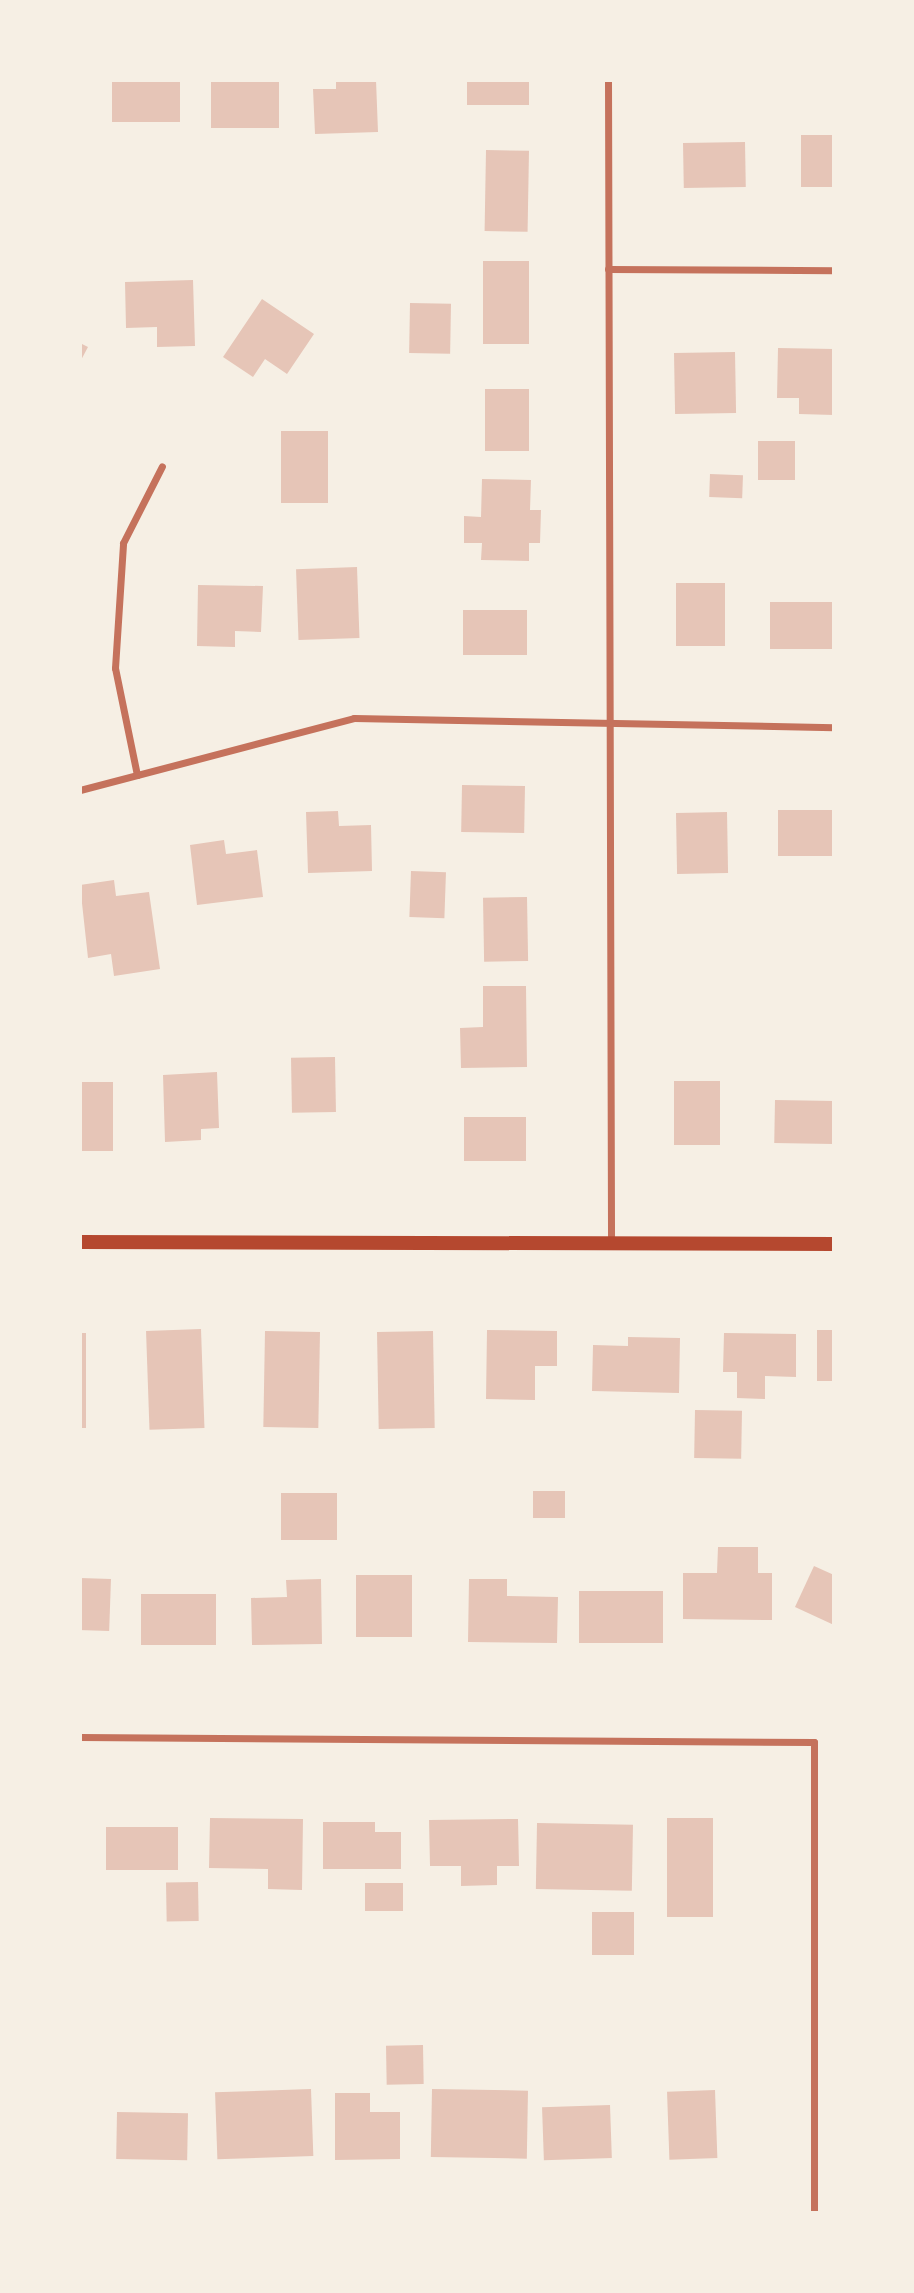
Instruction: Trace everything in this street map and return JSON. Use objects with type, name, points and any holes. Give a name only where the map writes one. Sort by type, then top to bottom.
[{"type":"main road","points":[[80,1242],[834,1244]]},
{"type":"street","points":[[608,80],[611,1244]]},
{"type":"street","points":[[608,269],[834,270]]},
{"type":"street","points":[[137,775],[115,668],[123,543],[162,466]]},
{"type":"street","points":[[80,790],[354,718],[834,727]]},
{"type":"street","points":[[80,1737],[814,1742],[814,2213]]},
{"type":"building","points":[[112,80],[180,80],[180,122],[112,122]]},
{"type":"building","points":[[211,80],[279,80],[279,128],[211,128]]},
{"type":"building","points":[[336,80],[376,80],[378,132],[315,134],[313,89],[336,89]]},
{"type":"building","points":[[467,80],[529,80],[529,105],[467,105]]},
{"type":"building","points":[[801,135],[834,135],[834,187],[801,187]]},
{"type":"building","points":[[745,142],[746,187],[684,188],[683,143]]},
{"type":"building","points":[[486,150],[529,151],[528,232],[485,231]]},
{"type":"building","points":[[483,261],[529,261],[529,344],[483,344]]},
{"type":"building","points":[[193,280],[195,346],[157,347],[157,327],[126,328],[125,282]]},
{"type":"building","points":[[262,299],[314,334],[287,374],[265,359],[253,377],[223,357]]},
{"type":"building","points":[[410,303],[451,304],[450,354],[409,353]]},
{"type":"building","points":[[80,343],[88,347],[80,362]]},
{"type":"building","points":[[778,348],[834,349],[834,415],[799,414],[799,398],[777,398]]},
{"type":"building","points":[[735,352],[736,413],[675,414],[674,353]]},
{"type":"building","points":[[485,389],[529,389],[529,451],[485,451]]},
{"type":"building","points":[[281,431],[328,431],[328,503],[281,503]]},
{"type":"building","points":[[758,441],[795,441],[795,480],[758,480]]},
{"type":"building","points":[[710,474],[743,475],[742,498],[709,497]]},
{"type":"building","points":[[482,479],[531,480],[530,510],[541,510],[540,543],[529,543],[529,561],[481,560],[482,543],[464,543],[464,516],[481,517]]},
{"type":"building","points":[[357,567],[359,638],[299,640],[296,569]]},
{"type":"building","points":[[676,583],[725,583],[725,646],[676,646]]},
{"type":"building","points":[[198,585],[263,586],[261,632],[235,631],[235,647],[197,646]]},
{"type":"building","points":[[770,602],[834,602],[834,649],[770,649]]},
{"type":"building","points":[[463,610],[527,610],[527,655],[463,655]]},
{"type":"building","points":[[462,785],[525,786],[524,833],[461,832]]},
{"type":"building","points":[[778,810],[834,810],[834,856],[778,856]]},
{"type":"building","points":[[338,811],[339,826],[371,825],[372,871],[308,873],[306,812]]},
{"type":"building","points":[[727,812],[728,873],[677,874],[676,813]]},
{"type":"building","points":[[224,840],[226,854],[257,850],[263,897],[197,905],[190,845]]},
{"type":"building","points":[[411,871],[446,872],[444,918],[409,917]]},
{"type":"building","points":[[114,880],[116,896],[149,892],[160,969],[114,976],[111,954],[88,958],[80,885]]},
{"type":"building","points":[[527,897],[528,961],[484,962],[483,898]]},
{"type":"building","points":[[483,986],[526,986],[527,1067],[461,1068],[460,1028],[483,1027]]},
{"type":"building","points":[[335,1057],[336,1112],[292,1113],[291,1058]]},
{"type":"building","points":[[217,1072],[219,1128],[201,1129],[201,1140],[165,1142],[163,1075]]},
{"type":"building","points":[[674,1081],[720,1081],[720,1145],[674,1145]]},
{"type":"building","points":[[80,1082],[113,1082],[113,1151],[80,1151]]},
{"type":"building","points":[[775,1100],[834,1101],[833,1144],[774,1143]]},
{"type":"building","points":[[464,1117],[526,1117],[526,1161],[464,1161]]},
{"type":"building","points":[[201,1329],[204,1428],[149,1430],[146,1331]]},
{"type":"building","points":[[487,1330],[557,1331],[557,1366],[535,1366],[535,1400],[486,1399]]},
{"type":"building","points":[[817,1330],[834,1330],[834,1381],[817,1381]]},
{"type":"building","points":[[265,1331],[320,1332],[318,1428],[263,1427]]},
{"type":"building","points":[[433,1331],[435,1428],[379,1429],[377,1332]]},
{"type":"building","points":[[80,1333],[86,1333],[86,1428],[80,1428]]},
{"type":"building","points":[[724,1333],[796,1334],[796,1377],[765,1376],[765,1399],[737,1398],[737,1372],[723,1372]]},
{"type":"building","points":[[628,1337],[680,1338],[679,1393],[592,1391],[593,1345],[628,1346]]},
{"type":"building","points":[[695,1410],[742,1411],[741,1459],[694,1458]]},
{"type":"building","points":[[533,1491],[565,1491],[565,1518],[533,1518]]},
{"type":"building","points":[[281,1493],[337,1493],[337,1540],[281,1540]]},
{"type":"building","points":[[718,1547],[758,1547],[758,1573],[772,1573],[772,1620],[683,1619],[683,1573],[717,1573]]},
{"type":"building","points":[[814,1566],[834,1575],[834,1625],[795,1607]]},
{"type":"building","points":[[356,1575],[412,1575],[412,1637],[356,1637]]},
{"type":"building","points":[[80,1578],[111,1579],[109,1631],[80,1630]]},
{"type":"building","points":[[321,1579],[322,1644],[252,1645],[251,1598],[287,1597],[286,1580]]},
{"type":"building","points":[[469,1579],[507,1579],[507,1596],[558,1597],[557,1643],[468,1642]]},
{"type":"building","points":[[579,1591],[663,1591],[663,1643],[579,1643]]},
{"type":"building","points":[[141,1594],[216,1594],[216,1645],[141,1645]]},
{"type":"building","points":[[210,1818],[303,1819],[302,1890],[268,1889],[268,1869],[209,1868]]},
{"type":"building","points":[[667,1818],[713,1818],[713,1917],[667,1917]]},
{"type":"building","points":[[518,1819],[519,1866],[497,1866],[497,1885],[461,1886],[461,1866],[430,1866],[429,1820]]},
{"type":"building","points":[[323,1822],[375,1822],[375,1832],[401,1832],[401,1869],[323,1869]]},
{"type":"building","points":[[537,1823],[633,1825],[632,1891],[536,1889]]},
{"type":"building","points":[[106,1827],[178,1827],[178,1870],[106,1870]]},
{"type":"building","points":[[198,1882],[199,1921],[167,1922],[166,1883]]},
{"type":"building","points":[[365,1883],[403,1883],[403,1911],[365,1911]]},
{"type":"building","points":[[592,1912],[634,1912],[634,1955],[592,1955]]},
{"type":"building","points":[[423,2045],[424,2084],[387,2085],[386,2046]]},
{"type":"building","points":[[311,2089],[313,2156],[217,2159],[215,2092]]},
{"type":"building","points":[[432,2089],[528,2091],[527,2159],[431,2157]]},
{"type":"building","points":[[715,2090],[717,2158],[669,2160],[667,2092]]},
{"type":"building","points":[[335,2093],[370,2093],[370,2112],[400,2112],[400,2159],[335,2160]]},
{"type":"building","points":[[610,2105],[612,2158],[544,2160],[542,2107]]},
{"type":"building","points":[[117,2112],[188,2113],[187,2160],[116,2159]]}]
